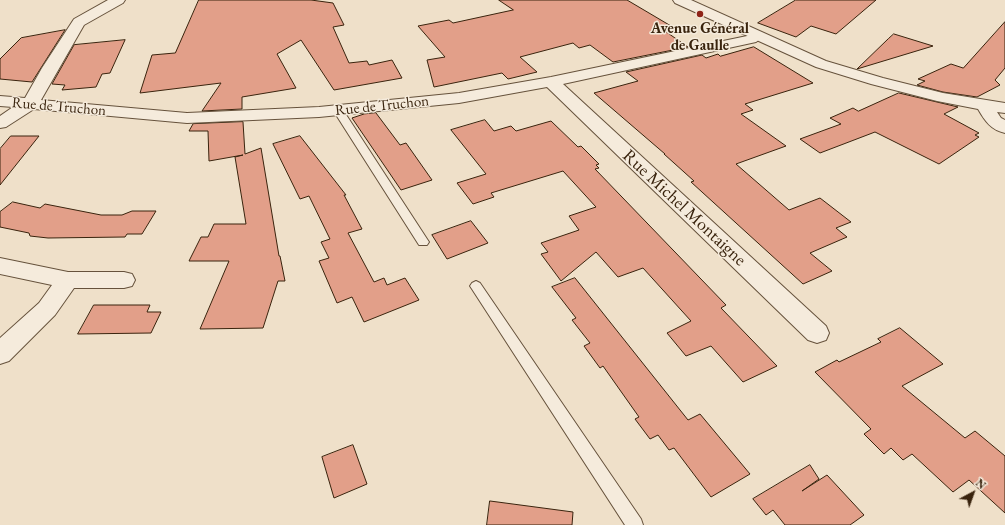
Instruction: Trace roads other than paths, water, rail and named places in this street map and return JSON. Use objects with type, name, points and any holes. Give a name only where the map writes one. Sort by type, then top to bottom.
[{"type":"street","points":[[0,123],[30,104],[50,68],[79,22],[118,0]]},
{"type":"street","points":[[680,0],[820,64],[943,98],[985,106],[1005,108]]},
{"type":"street","name":"Rue de Truchon","points":[[0,101],[187,118],[338,110],[459,98],[551,82],[757,36]]},
{"type":"street","name":"Rue Michel Montaigne","points":[[551,82],[817,333]]},
{"type":"street","points":[[985,106],[994,121],[1005,128]]},
{"type":"street","points":[[0,266],[68,280],[124,280]]},
{"type":"street","points":[[0,354],[47,309],[68,280]]},
{"type":"lane","points":[[338,110],[423,242]]},
{"type":"lane","points":[[476,286],[635,525]]},
{"type":"place","name":"Avenue Général de Gaulle","points":[[700,14]]}]
